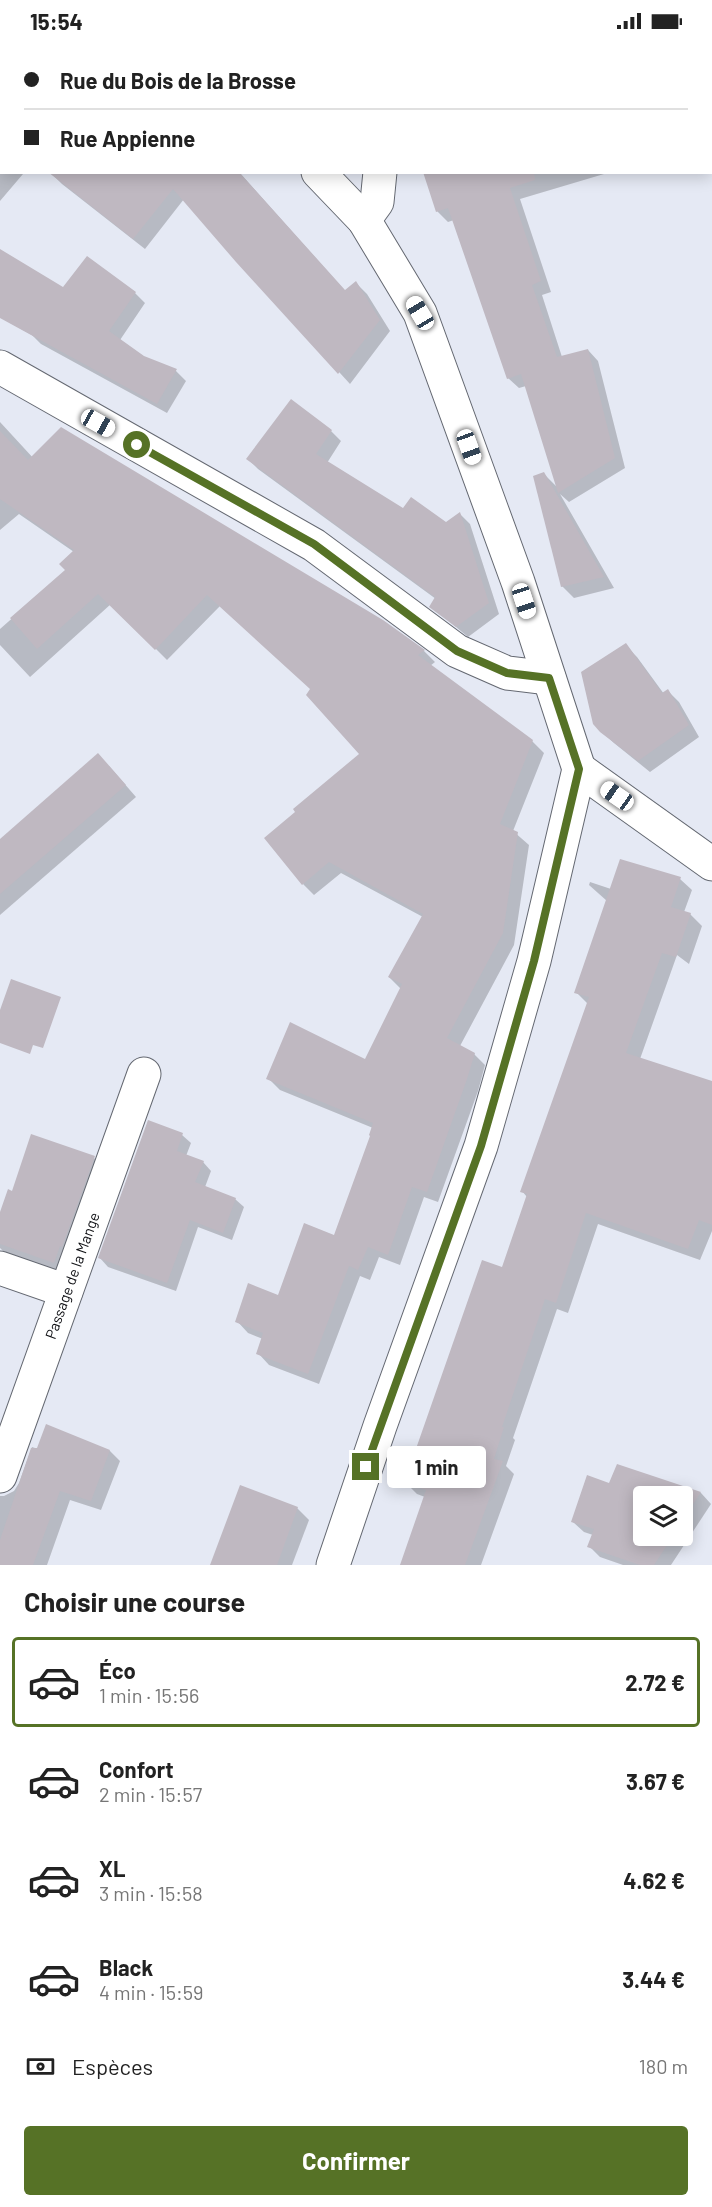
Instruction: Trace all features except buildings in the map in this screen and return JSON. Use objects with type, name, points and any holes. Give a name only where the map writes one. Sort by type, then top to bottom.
[{"type":"main road","points":[[320,174],[364,220],[420,313],[518,582],[579,769],[534,961],[481,1146],[380,1426],[333,1565]]},
{"type":"main road","points":[[364,220],[377,202],[380,174]]},
{"type":"main road","points":[[0,367],[314,544],[457,651],[507,673],[549,678]]},
{"type":"main road","points":[[579,769],[712,864]]},
{"type":"main road","name":"Passage de la Mange","points":[[0,1476],[144,1074]]},
{"type":"main road","points":[[0,1268],[66,1291]]},
{"type":"route","points":[[137,445],[314,544],[457,651],[507,673],[549,678],[579,769],[534,961],[481,1146],[366,1467]]}]
